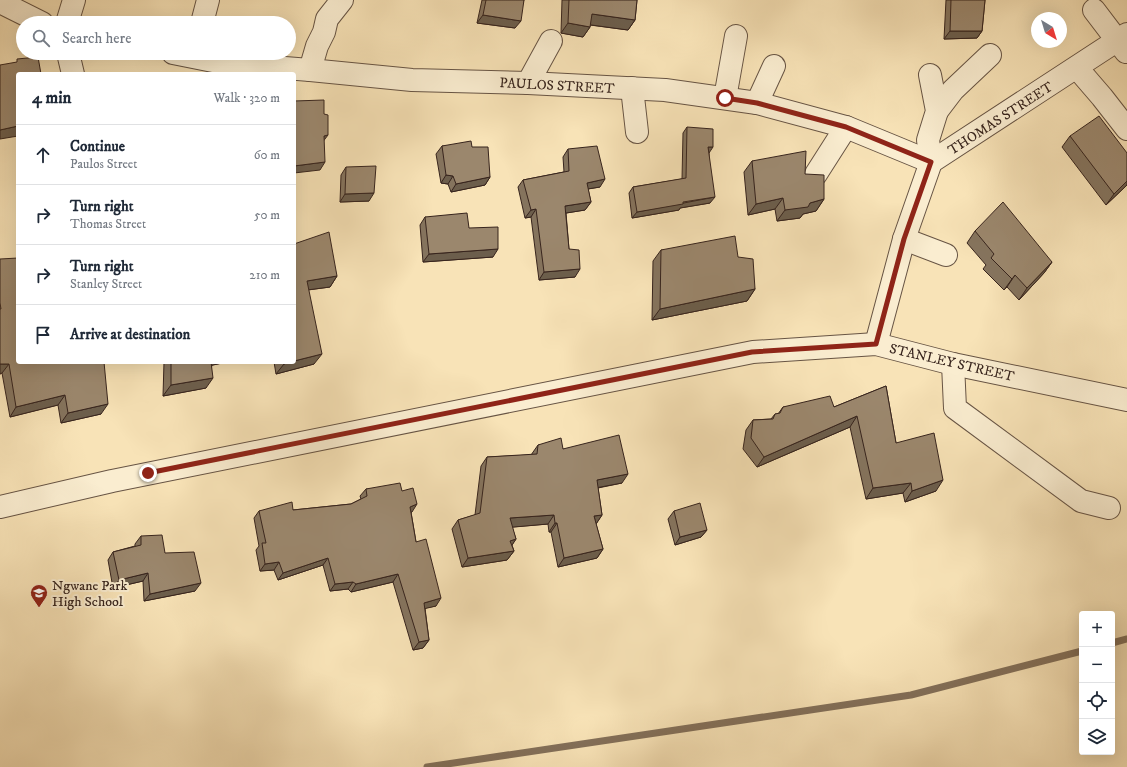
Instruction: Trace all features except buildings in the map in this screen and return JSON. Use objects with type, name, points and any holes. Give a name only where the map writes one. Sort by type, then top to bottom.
[{"type":"street","points":[[69,16],[74,0]]},
{"type":"street","points":[[204,16],[208,0]]},
{"type":"street","points":[[310,70],[317,46],[324,32],[327,19],[342,0]]},
{"type":"street","points":[[0,2],[28,16]]},
{"type":"street","points":[[1094,10],[1124,42]]},
{"type":"street","points":[[725,98],[736,36]]},
{"type":"street","points":[[528,83],[551,41]]},
{"type":"street","name":"THOMAS STREET","points":[[876,344],[904,239],[931,162],[1077,68],[1124,42]]},
{"type":"street","points":[[931,162],[928,140],[937,111],[953,90],[990,55]]},
{"type":"street","points":[[70,60],[73,72]]},
{"type":"street","name":"PAULOS STREET","points":[[211,60],[223,63],[412,80],[528,83],[632,88],[665,90],[725,98],[757,103],[846,127],[931,162]]},
{"type":"street","points":[[757,103],[774,66]]},
{"type":"street","points":[[1077,68],[1127,129]]},
{"type":"street","points":[[930,75],[937,111]]},
{"type":"street","points":[[632,88],[637,132]]},
{"type":"street","points":[[816,174],[846,127]]},
{"type":"street","points":[[904,239],[946,255]]},
{"type":"street","name":"STANLEY STREET","points":[[0,507],[119,479],[752,352],[876,344],[953,364],[1127,400]]},
{"type":"street","points":[[953,364],[955,408],[1081,501],[1109,508]]},
{"type":"waterway","points":[[1115,642],[1127,639]]},
{"type":"waterway","points":[[427,767],[911,695],[1079,652]]},
{"type":"place","name":"Ngwane Park High School","points":[[39,608]]},
{"type":"route","points":[[148,473],[752,352],[876,344],[904,239],[931,162],[846,127],[757,103],[725,98]]}]
